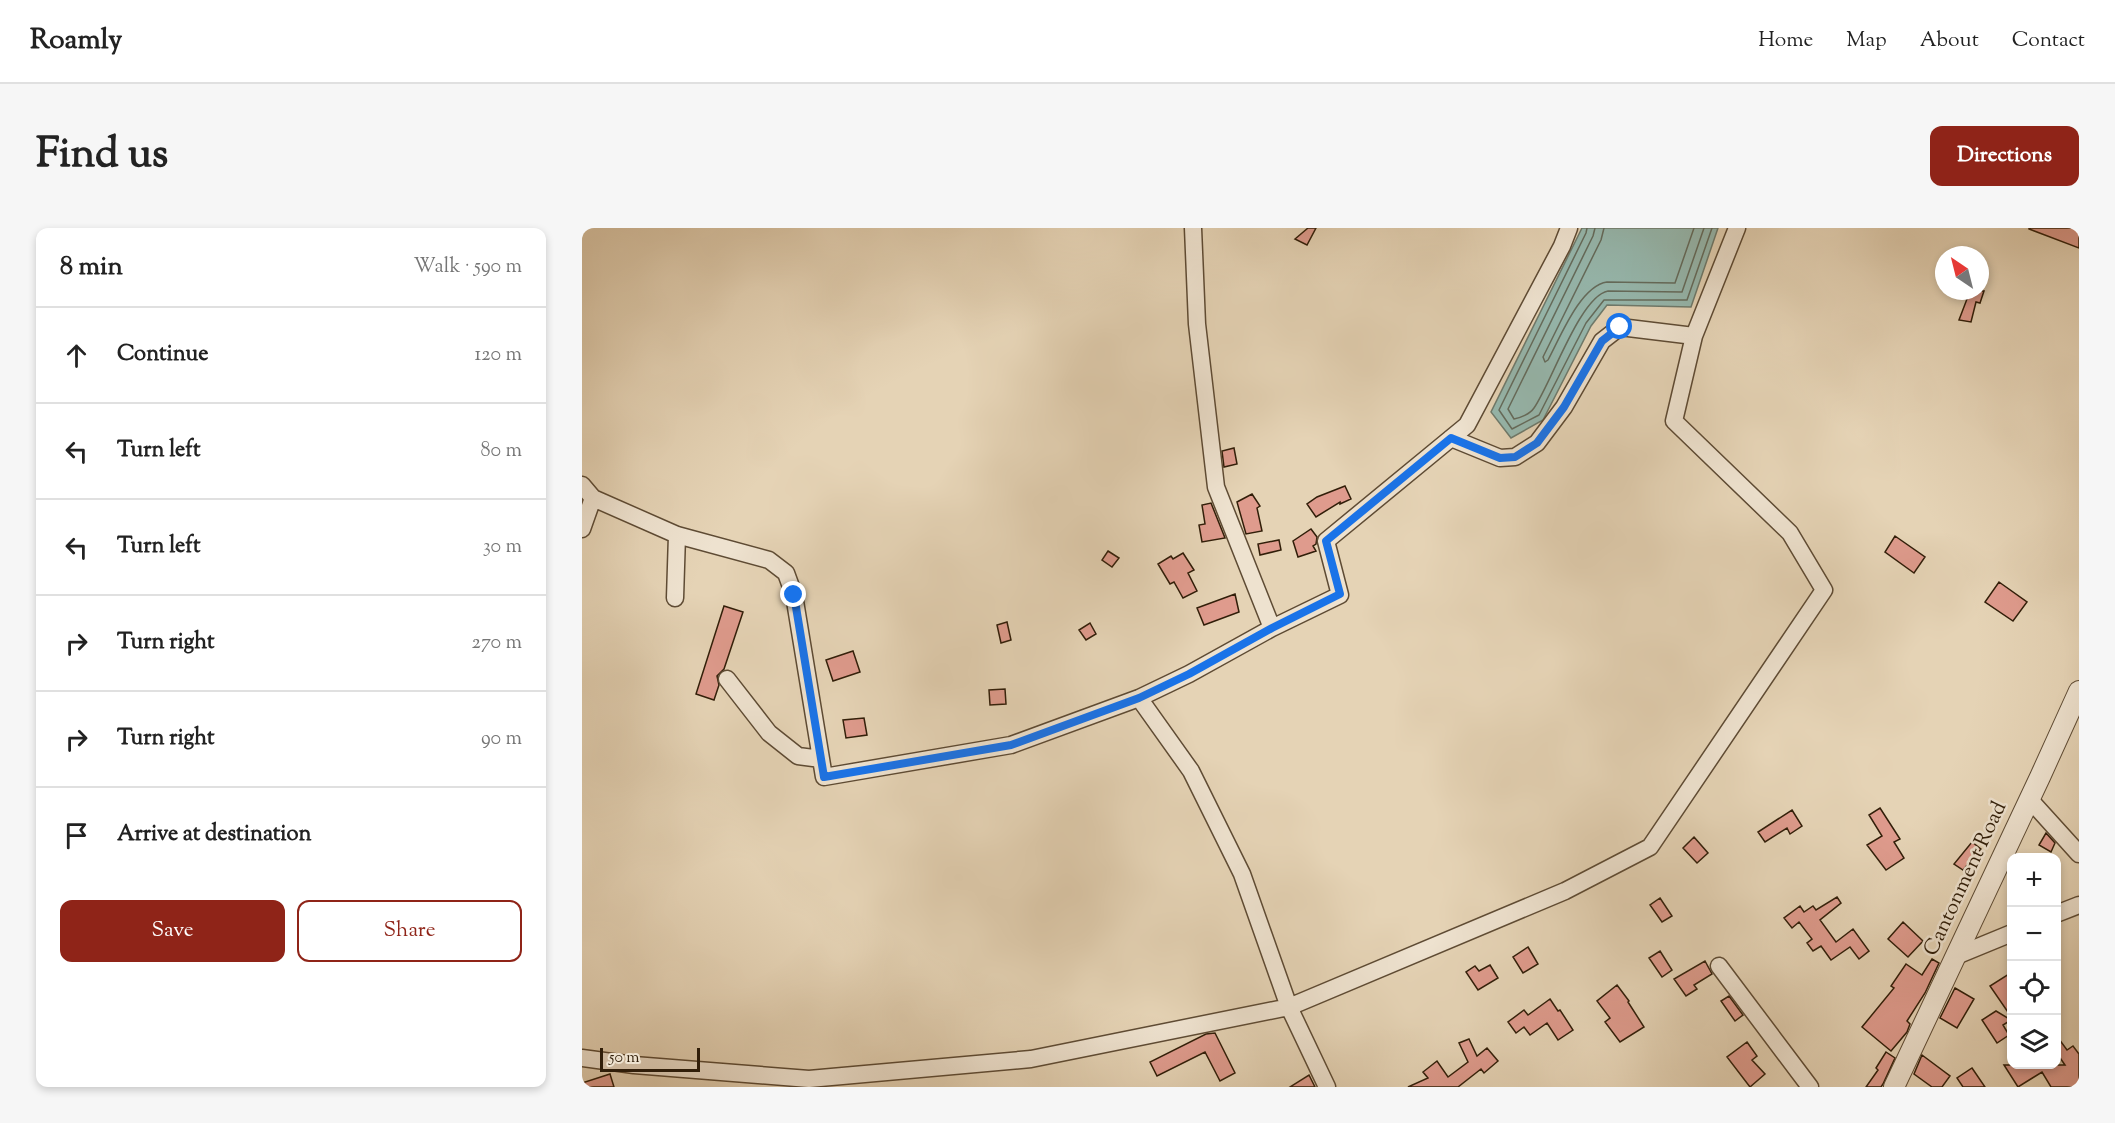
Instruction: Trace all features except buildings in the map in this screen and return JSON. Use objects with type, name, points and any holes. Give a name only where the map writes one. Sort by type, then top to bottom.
[{"type":"street","points":[[1193,228],[1197,324],[1216,487],[1272,628]]},
{"type":"street","points":[[582,484],[593,498],[677,535],[769,560],[786,573],[794,595],[824,777],[1011,745],[1139,698],[1340,594],[1326,541],[1467,425],[1562,246],[1569,228]]},
{"type":"street","points":[[582,1058],[634,1065],[809,1079],[1031,1059],[1290,1007],[1564,891],[1650,847],[1824,590],[1790,533],[1674,421],[1694,336],[1737,228]]},
{"type":"street","points":[[1451,438],[1500,458],[1515,457],[1537,443],[1564,407],[1602,341],[1620,327],[1694,336]]},
{"type":"street","points":[[582,529],[593,498]]},
{"type":"street","points":[[675,598],[677,535]]},
{"type":"street","points":[[727,680],[769,733],[798,756],[821,759]]},
{"type":"street","name":"Cantonment Road","points":[[1894,1087],[2079,691]]},
{"type":"street","points":[[1139,698],[1191,771],[1242,874],[1290,1007],[1327,1087]]},
{"type":"street","points":[[2030,800],[2079,854]]},
{"type":"street","points":[[2061,912],[2079,905]]},
{"type":"street","points":[[1956,956],[2007,935]]},
{"type":"street","points":[[1719,966],[1810,1087]]},
{"type":"water","points":[[1582,228],[1718,228],[1691,307],[1607,305],[1591,326],[1543,420],[1511,438],[1491,412]]},
{"type":"route","points":[[794,595],[824,777],[1011,745],[1139,698],[1340,594],[1326,541],[1451,438],[1500,458],[1515,457],[1537,443],[1564,407],[1602,341],[1620,327]]}]
